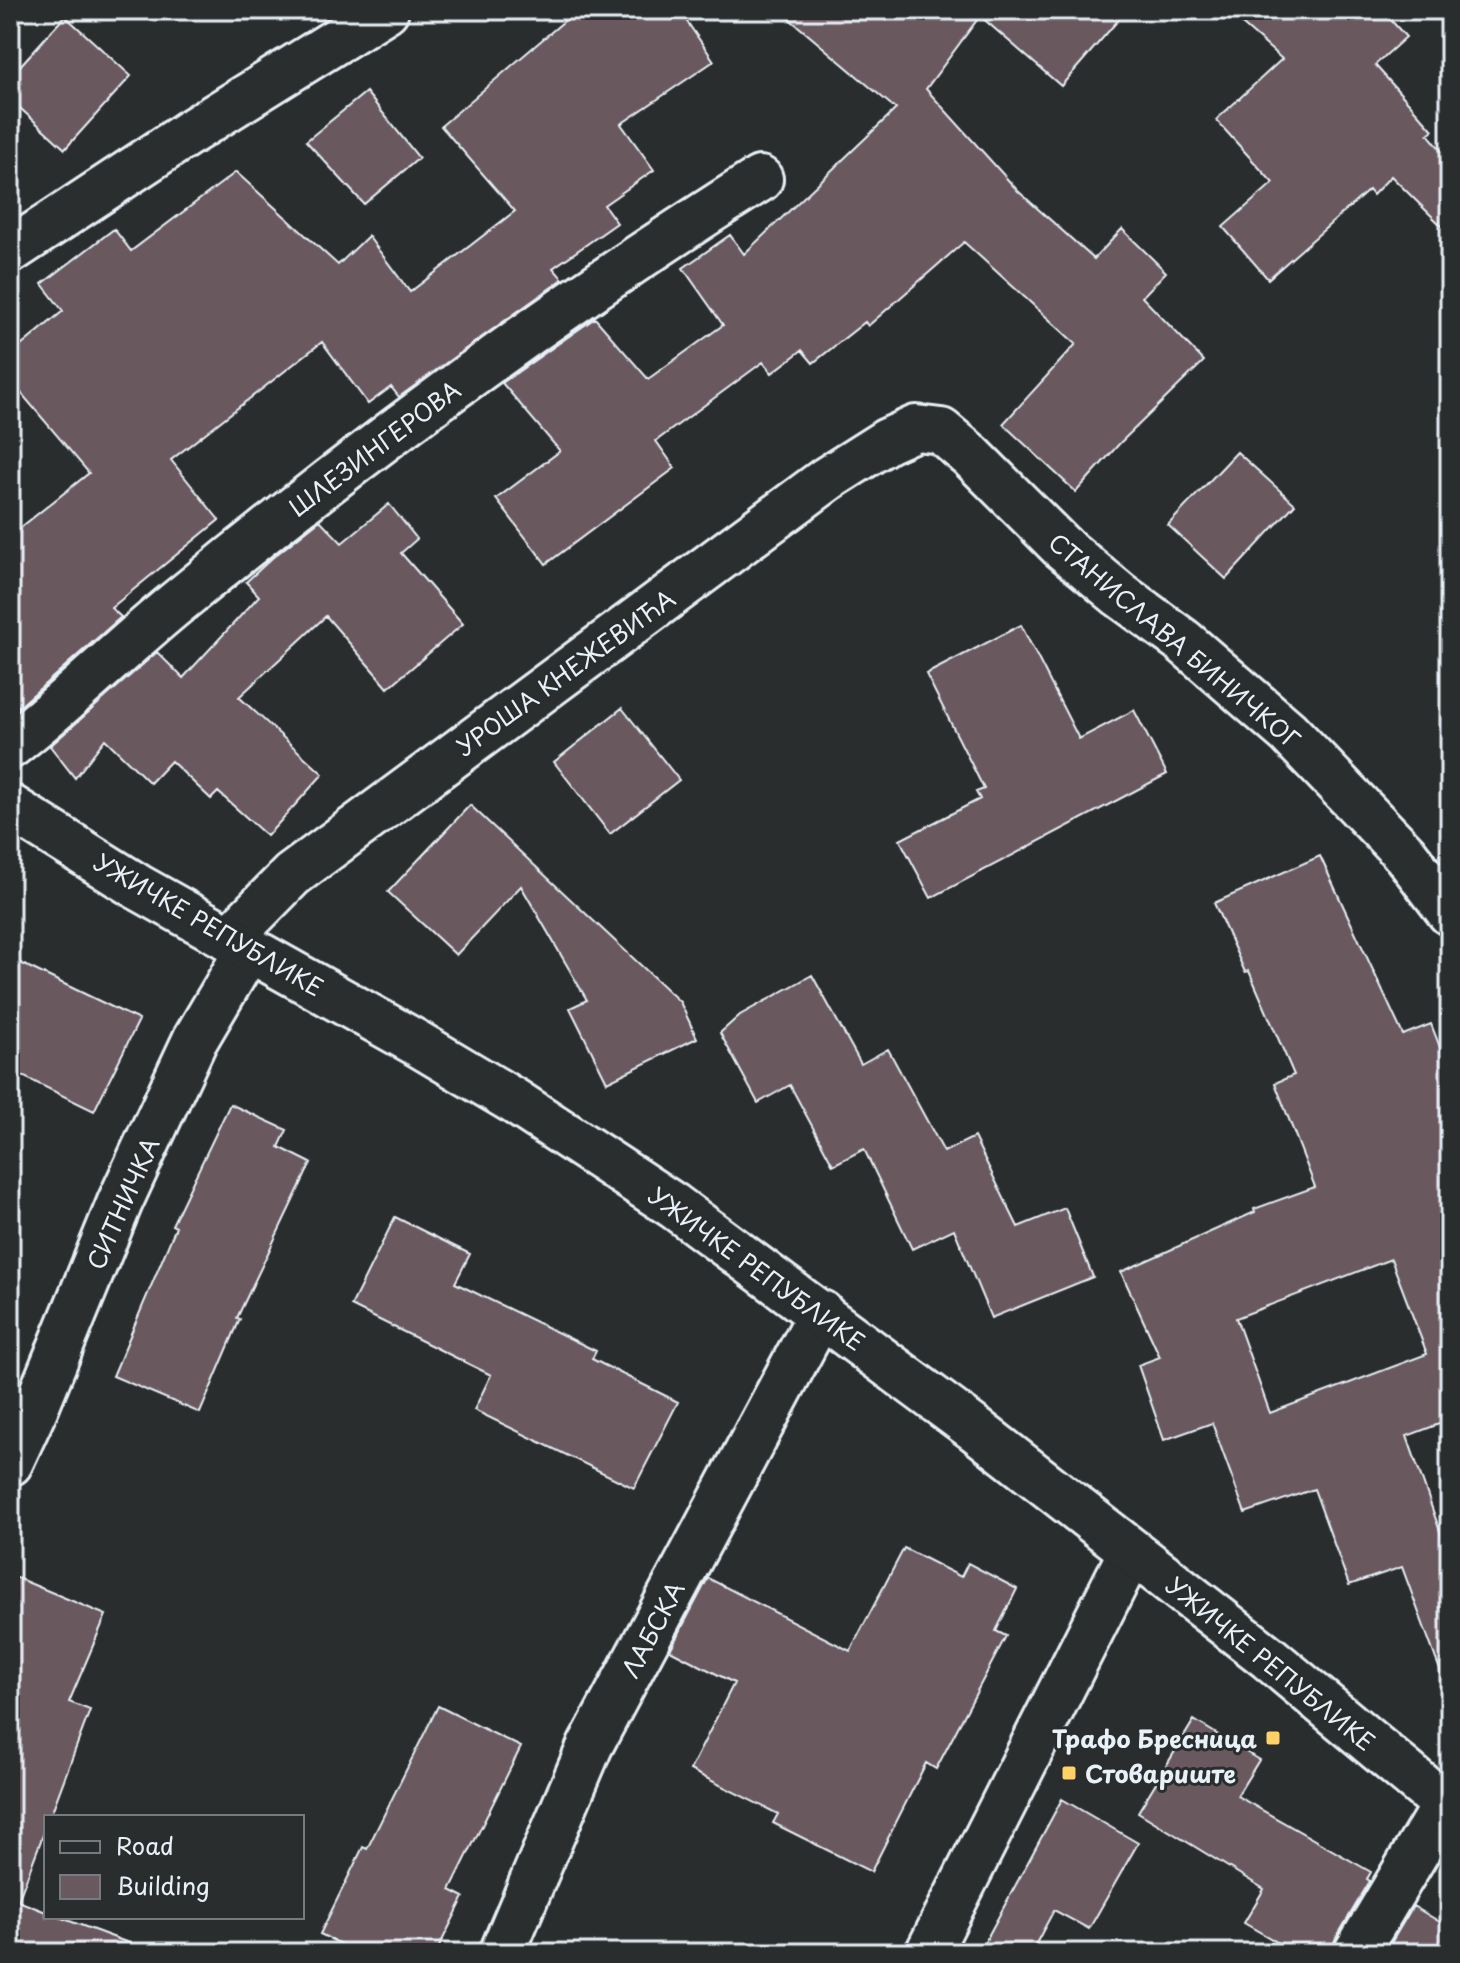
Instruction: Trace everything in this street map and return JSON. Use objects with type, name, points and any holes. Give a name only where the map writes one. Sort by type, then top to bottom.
[{"type":"street","points":[[10,251],[187,134],[386,10]]},
{"type":"street","name":"ШЛЕЗИНГЕРОВА","points":[[10,746],[183,597],[383,438],[675,232],[760,179]]},
{"type":"street","name":"СТАНИСЛАВА БИНИЧКОГ","points":[[916,428],[941,431],[971,456],[1061,546],[1244,692],[1299,743],[1405,854],[1450,913]]},
{"type":"street","name":"УРОША КНЕЖЕВИЋА","points":[[239,944],[292,875],[827,479],[887,441],[916,428]]},
{"type":"street","name":"УЖИЧКЕ РЕПУБЛИКЕ","points":[[10,807],[138,887],[415,1042],[576,1139],[674,1206],[821,1313],[1269,1658],[1447,1806]]},
{"type":"street","name":"СИТНИЧКА","points":[[10,1463],[120,1202],[239,944]]},
{"type":"street","name":"ЛАБСКА","points":[[502,1953],[590,1746],[821,1313]]},
{"type":"street","points":[[928,1953],[1131,1552]]},
{"type":"street","points":[[1356,1953],[1447,1806]]},
{"type":"building","points":[[577,10],[679,10],[714,61],[621,124],[654,170],[604,205],[617,223],[553,268],[563,279],[399,397],[391,387],[368,404],[322,342],[171,460],[219,520],[111,608],[121,617],[19,707],[10,695],[10,536],[89,473],[10,380],[10,355],[63,311],[42,284],[114,229],[131,251],[236,172],[338,265],[368,236],[410,292],[515,211],[441,126]]},
{"type":"building","points":[[779,10],[1127,10],[1061,86],[980,16],[926,89],[1018,191],[1094,259],[1122,229],[1166,272],[1142,297],[1204,361],[1120,443],[1076,492],[1003,424],[1076,344],[964,242],[868,326],[865,322],[813,363],[802,350],[772,373],[763,362],[656,441],[675,468],[546,564],[496,499],[560,451],[502,383],[595,318],[648,379],[723,325],[683,268],[730,235],[744,254],[896,109]]},
{"type":"building","points":[[1226,10],[1382,10],[1406,37],[1375,65],[1433,130],[1428,134],[1450,161],[1450,234],[1391,176],[1373,195],[1369,190],[1268,279],[1223,227],[1273,183],[1216,120],[1282,59]]},
{"type":"building","points":[[65,16],[131,76],[65,149],[10,99],[10,77]]},
{"type":"building","points":[[366,92],[419,158],[364,204],[306,141]]},
{"type":"building","points":[[1237,452],[1295,504],[1226,579],[1168,525]]},
{"type":"building","points":[[389,504],[417,539],[401,553],[463,624],[388,688],[326,616],[239,697],[323,774],[267,836],[218,792],[211,799],[171,761],[150,783],[105,739],[75,778],[50,746],[157,652],[183,678],[259,596],[246,582],[272,558],[320,520],[342,543]]},
{"type":"building","points":[[1021,625],[1079,739],[1134,710],[1167,774],[931,898],[900,840],[980,799],[976,792],[984,789],[926,674]]},
{"type":"building","points":[[622,708],[679,780],[610,834],[554,762]]},
{"type":"building","points":[[470,805],[680,1002],[697,1038],[607,1082],[570,1008],[587,1000],[521,886],[456,955],[388,892]]},
{"type":"building","points":[[1320,856],[1403,1035],[1431,1024],[1450,1073],[1450,1420],[1407,1436],[1450,1560],[1450,1680],[1444,1681],[1402,1567],[1349,1585],[1314,1489],[1245,1513],[1212,1423],[1164,1440],[1138,1365],[1160,1357],[1121,1272],[1255,1212],[1254,1209],[1315,1187],[1275,1083],[1294,1075],[1249,971],[1245,972],[1214,903]],"holes":[[[1391,1259],[1427,1354],[1270,1413],[1236,1318]]]},
{"type":"building","points":[[10,958],[139,1020],[94,1111],[10,1070]]},
{"type":"building","points":[[812,975],[861,1064],[888,1049],[944,1152],[974,1137],[1018,1227],[1065,1208],[1093,1277],[991,1318],[954,1229],[912,1249],[864,1149],[833,1165],[790,1085],[758,1103],[720,1033],[740,1015]]},
{"type":"building","points":[[230,1104],[287,1130],[279,1147],[311,1163],[237,1318],[240,1319],[200,1413],[113,1376],[176,1227],[172,1225]]},
{"type":"building","points":[[395,1217],[470,1254],[455,1283],[596,1351],[592,1359],[678,1402],[634,1488],[474,1410],[491,1375],[351,1306]]},
{"type":"building","points":[[904,1548],[961,1577],[968,1563],[1017,1589],[996,1631],[1006,1636],[936,1769],[926,1763],[871,1872],[773,1823],[778,1814],[690,1770],[734,1683],[670,1650],[708,1578],[850,1651]]},
{"type":"building","points":[[10,1575],[106,1615],[69,1702],[90,1710],[51,1815],[44,1815],[44,1832],[18,1901],[44,1911],[44,1919],[64,1919],[142,1948],[141,1953],[10,1953]]},
{"type":"building","points":[[438,1706],[521,1747],[450,1890],[464,1897],[436,1953],[359,1953],[320,1934],[363,1847],[367,1849]]},
{"type":"building","points":[[1194,1720],[1259,1760],[1237,1796],[1371,1872],[1367,1879],[1370,1881],[1335,1940],[1331,1953],[1296,1953],[1244,1923],[1264,1889],[1138,1812]]},
{"type":"building","points":[[1062,1799],[1138,1843],[1089,1929],[1054,1910],[1031,1953],[979,1953]]},
{"type":"building","points":[[1413,1906],[1450,1928],[1450,1953],[1385,1953]]},
{"type":"place","name":"Трафо Бресница","points":[[1273,1738]]},
{"type":"place","name":"Стовариште","points":[[1069,1773]]}]
